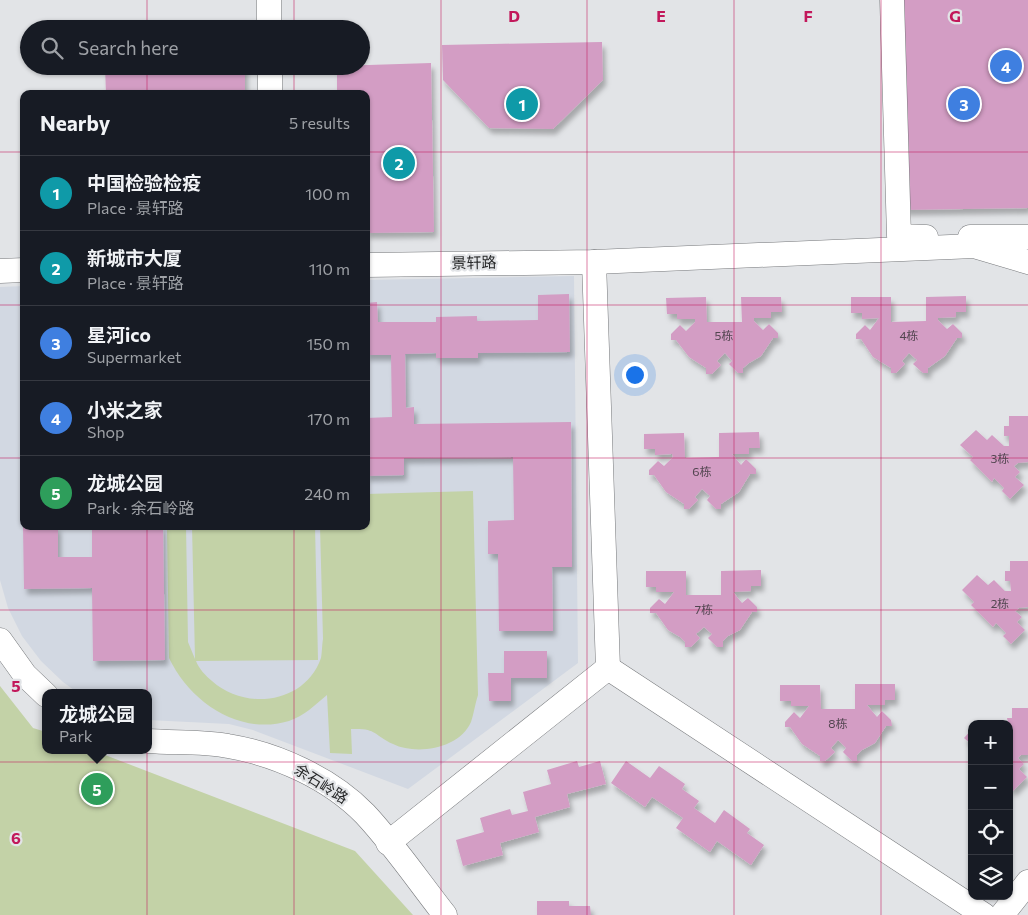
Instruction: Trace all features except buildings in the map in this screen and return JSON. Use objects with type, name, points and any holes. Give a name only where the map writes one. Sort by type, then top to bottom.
[{"type":"street","points":[[268,0],[269,20]]},
{"type":"street","points":[[892,0],[899,236],[1028,237]]},
{"type":"street","points":[[270,75],[270,90]]},
{"type":"street","name":"景轩路","points":[[370,265],[588,262],[974,246],[1028,262]]},
{"type":"street","points":[[588,262],[608,668]]},
{"type":"street","points":[[0,271],[20,270]]},
{"type":"street","points":[[0,640],[25,675],[42,692]]},
{"type":"street","points":[[388,843],[608,668]]},
{"type":"street","points":[[608,668],[984,915]]},
{"type":"street","name":"余石岭路","points":[[152,741],[226,745],[290,765],[323,782],[365,814],[445,915]]},
{"type":"street","points":[[1002,915],[1028,882]]},
{"type":"shaded area","points":[[574,276],[578,663],[408,789],[253,730],[229,724],[152,720],[152,689],[73,689],[41,661],[22,636],[8,608],[0,580],[0,287],[20,286],[20,530],[370,530],[370,280]]},
{"type":"green space","points":[[473,491],[478,695],[471,722],[465,731],[448,744],[425,749],[414,749],[403,748],[393,744],[374,732],[351,729],[352,754],[330,753],[327,695],[294,719],[270,724],[252,724],[235,719],[218,712],[203,701],[178,674],[169,658],[167,530],[186,530],[188,642],[195,659],[192,530],[315,530],[318,660],[196,661],[207,677],[226,691],[241,697],[273,698],[288,693],[302,685],[313,673],[321,658],[323,639],[320,530],[370,530],[370,494]]},
{"type":"green space","points":[[0,686],[33,728],[42,731],[42,754],[102,754],[355,851],[413,915],[0,915]]},
{"type":"place","name":"小米之家","points":[[1006,66]]},
{"type":"place","name":"中国检验检疫","points":[[522,104]]},
{"type":"place","name":"星河ico","points":[[964,104]]},
{"type":"place","name":"新城市大厦","points":[[399,163]]},
{"type":"place","name":"龙城公园","points":[[97,789]]}]
